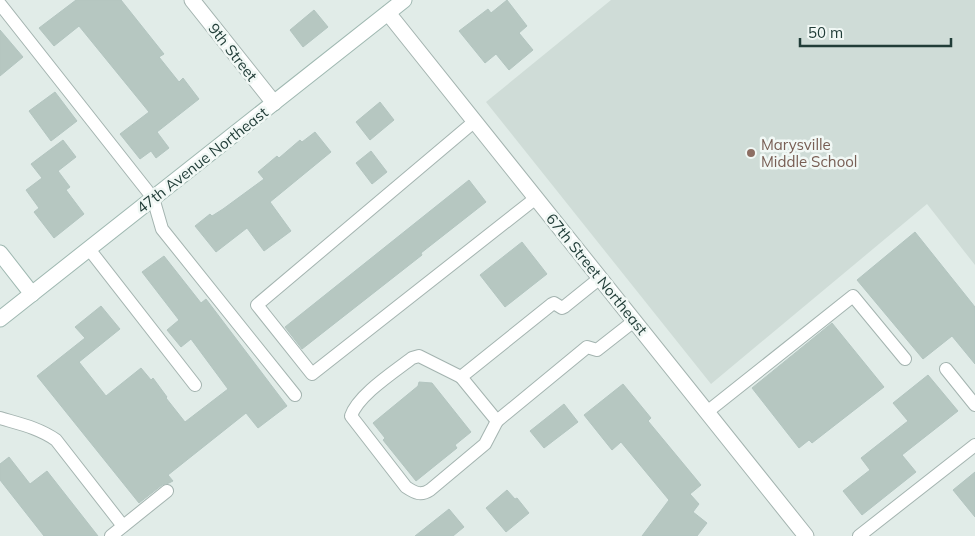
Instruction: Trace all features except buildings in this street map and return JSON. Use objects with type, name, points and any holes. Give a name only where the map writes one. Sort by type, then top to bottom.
[{"type":"street","name":"9th Street","points":[[192,0],[274,103]]},
{"type":"street","name":"47th Avenue Northeast","points":[[0,319],[404,0]]},
{"type":"street","name":"67th Street Northeast","points":[[388,13],[806,536]]},
{"type":"street","points":[[0,253],[32,294]]},
{"type":"lane","points":[[0,4],[153,198],[162,228],[295,395]]},
{"type":"lane","points":[[475,121],[257,305],[306,367],[312,374],[536,198]]},
{"type":"lane","points":[[89,249],[195,385]]},
{"type":"lane","points":[[462,377],[552,304],[554,303],[564,308],[600,278]]},
{"type":"lane","points":[[708,412],[853,296],[905,359]]},
{"type":"lane","points":[[497,421],[462,377],[418,356],[412,358],[362,398],[354,408],[351,416],[406,487],[418,494],[424,494],[480,449],[488,439],[497,421],[587,347],[597,350],[634,320]]},
{"type":"lane","points":[[946,369],[975,404]]},
{"type":"lane","points":[[0,418],[32,427],[56,440],[123,526]]},
{"type":"lane","points":[[859,536],[975,444]]},
{"type":"lane","points":[[111,536],[167,492]]},
{"type":"shaded area","name":"Marysville Middle School","points":[[611,0],[975,0],[975,265],[927,204],[711,384],[486,102]]},
{"type":"place","name":"Marysville Middle School","points":[[751,153]]}]
